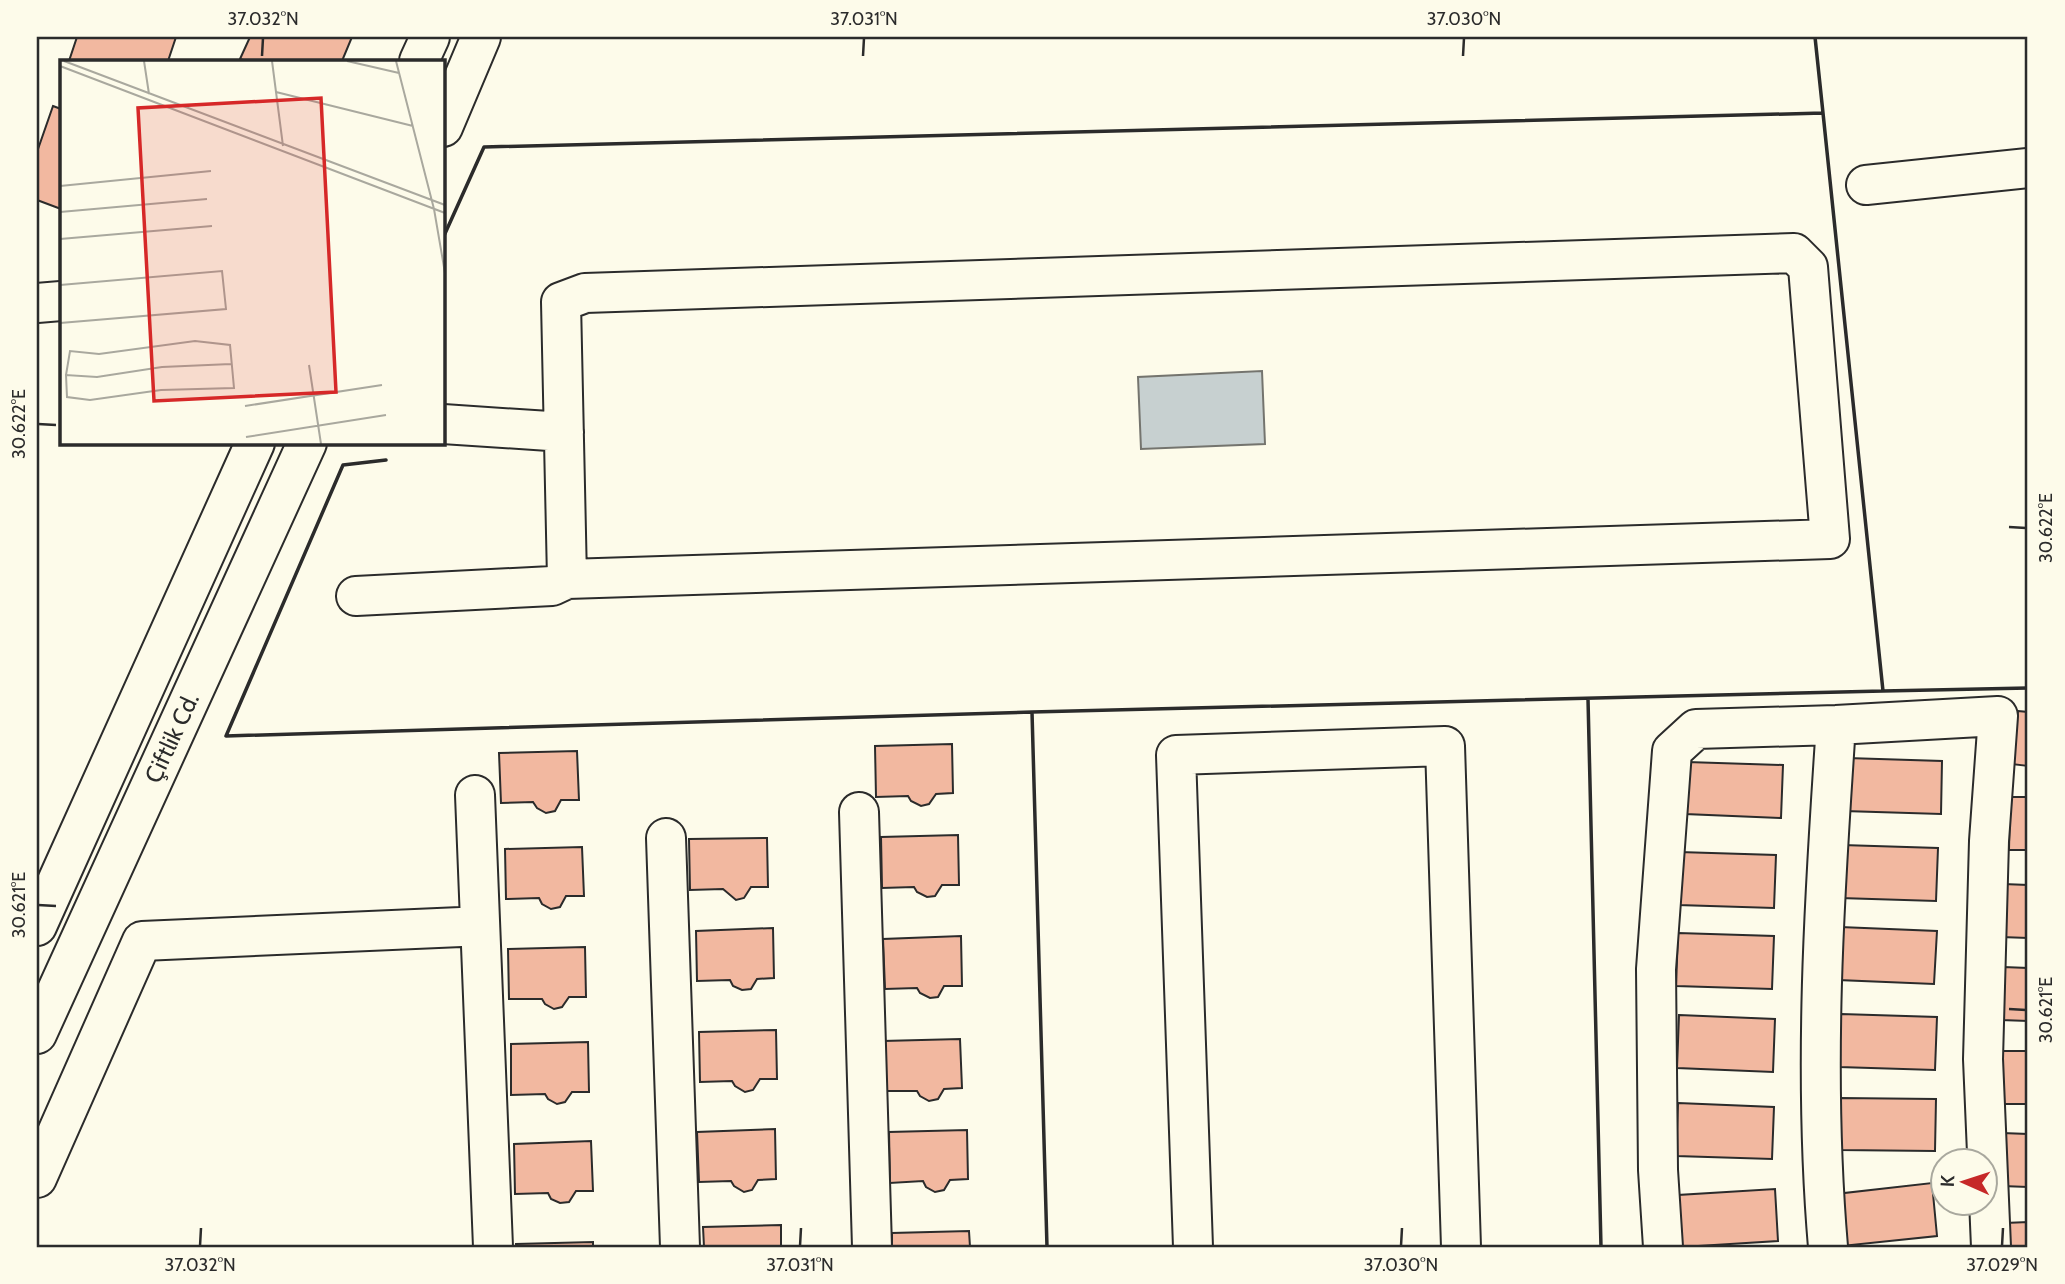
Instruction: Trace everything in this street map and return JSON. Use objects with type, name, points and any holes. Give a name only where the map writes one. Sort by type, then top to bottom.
[{"type":"street","points":[[419,60],[430,37]]},
{"type":"street","points":[[444,125],[481,37]]},
{"type":"street","points":[[1866,185],[2028,168]]},
{"type":"street","points":[[356,596],[552,586],[567,579],[1830,539],[1808,267],[1794,253],[585,293],[561,302],[567,579]]},
{"type":"street","points":[[37,303],[60,302]]},
{"type":"street","points":[[444,424],[564,432]]},
{"type":"street","name":"Çiftlik Cd.","points":[[37,926],[255,444]]},
{"type":"street","name":"Çiftlik Cd.","points":[[37,1034],[307,444]]},
{"type":"street","points":[[1663,1247],[1658,1170],[1656,970],[1672,751],[1696,729],[1998,716],[1989,841],[1983,1059],[1988,1226],[1991,1247]]},
{"type":"street","points":[[1828,1247],[1819,1047],[1823,916],[1836,725]]},
{"type":"street","points":[[1193,1247],[1176,755],[1445,746],[1461,1247]]},
{"type":"street","points":[[475,795],[493,1247]]},
{"type":"street","points":[[859,811],[872,1247]]},
{"type":"street","points":[[666,838],[680,1247]]},
{"type":"street","points":[[37,1178],[142,941],[461,926]]},
{"type":"shaded area","points":[[1262,371],[1265,444],[1141,449],[1138,377]]},
{"type":"building","points":[[77,37],[176,37],[168,60],[69,60]]},
{"type":"building","points":[[250,37],[352,37],[342,60],[240,59]]},
{"type":"building","points":[[53,106],[60,109],[60,209],[37,200],[37,152]]},
{"type":"building","points":[[2018,711],[2028,712],[2028,766],[2011,764]]},
{"type":"building","points":[[952,744],[953,793],[936,794],[929,804],[921,806],[911,801],[908,796],[876,797],[875,746]]},
{"type":"building","points":[[577,751],[579,800],[561,800],[555,811],[546,813],[533,802],[501,803],[499,753]]},
{"type":"building","points":[[1847,758],[1942,761],[1941,814],[1844,811]]},
{"type":"building","points":[[1687,762],[1783,765],[1781,818],[1685,814]]},
{"type":"building","points":[[2010,797],[2028,797],[2028,850],[2009,850]]},
{"type":"building","points":[[958,835],[959,885],[942,885],[935,896],[927,897],[917,892],[914,887],[882,888],[881,837]]},
{"type":"building","points":[[767,838],[768,887],[751,887],[744,898],[736,900],[723,889],[690,890],[689,839]]},
{"type":"building","points":[[1842,845],[1938,848],[1936,901],[1840,898]]},
{"type":"building","points":[[582,847],[584,896],[566,896],[560,907],[551,909],[542,904],[539,898],[506,899],[505,849]]},
{"type":"building","points":[[1679,852],[1776,855],[1774,908],[1678,905]]},
{"type":"building","points":[[2003,884],[2028,885],[2028,938],[2001,937]]},
{"type":"building","points":[[1840,927],[1937,931],[1934,984],[1838,980]]},
{"type":"building","points":[[773,928],[774,978],[757,979],[751,989],[742,990],[733,986],[730,980],[697,981],[696,931]]},
{"type":"building","points":[[1678,933],[1774,936],[1772,989],[1676,986]]},
{"type":"building","points":[[961,936],[962,986],[944,986],[938,997],[930,998],[920,993],[917,988],[885,989],[883,939]]},
{"type":"building","points":[[585,947],[586,997],[569,997],[562,1007],[554,1009],[542,999],[509,999],[508,949]]},
{"type":"building","points":[[2003,967],[2028,968],[2028,1021],[2001,1020]]},
{"type":"building","points":[[1841,1014],[1937,1017],[1935,1070],[1839,1067]]},
{"type":"building","points":[[1679,1015],[1775,1019],[1773,1072],[1677,1068]]},
{"type":"building","points":[[776,1030],[777,1079],[760,1079],[753,1090],[745,1092],[732,1081],[700,1082],[699,1032]]},
{"type":"building","points":[[960,1039],[962,1088],[944,1089],[938,1099],[929,1101],[917,1091],[884,1091],[883,1041]]},
{"type":"building","points":[[588,1042],[589,1092],[572,1092],[565,1102],[557,1104],[545,1094],[511,1095],[511,1044]]},
{"type":"building","points":[[2002,1051],[2028,1051],[2028,1104],[2001,1104]]},
{"type":"building","points":[[1840,1098],[1936,1099],[1935,1148],[1928,1148],[1928,1151],[1839,1150]]},
{"type":"building","points":[[1678,1103],[1774,1107],[1772,1159],[1676,1156]]},
{"type":"building","points":[[775,1129],[776,1179],[758,1180],[752,1190],[744,1192],[731,1181],[699,1182],[697,1132]]},
{"type":"building","points":[[967,1130],[968,1179],[950,1180],[944,1190],[935,1192],[926,1187],[923,1181],[890,1183],[889,1132]]},
{"type":"building","points":[[2002,1133],[2028,1134],[2028,1187],[2002,1186]]},
{"type":"building","points":[[591,1141],[593,1191],[576,1191],[569,1202],[560,1203],[551,1199],[548,1193],[515,1194],[514,1144]]},
{"type":"building","points":[[1928,1183],[1928,1218],[1935,1218],[1937,1236],[1842,1246],[1836,1194]]},
{"type":"building","points":[[1775,1189],[1778,1241],[1682,1247],[1678,1195]]},
{"type":"building","points":[[2028,1222],[2028,1247],[2007,1247],[2005,1223]]},
{"type":"building","points":[[781,1225],[781,1247],[704,1247],[703,1227]]},
{"type":"building","points":[[969,1231],[970,1247],[892,1247],[892,1233]]},
{"type":"building","points":[[593,1242],[593,1247],[516,1247],[516,1244]]},
{"type":"wall","points":[[1815,37],[1823,113]]},
{"type":"wall","points":[[386,460],[343,465],[226,736],[1032,712],[1883,691],[1823,113],[484,147],[444,236]]},
{"type":"wall","points":[[1883,691],[2028,688]]},
{"type":"wall","points":[[1588,699],[1601,1247]]},
{"type":"wall","points":[[1032,712],[1047,1247]]}]
